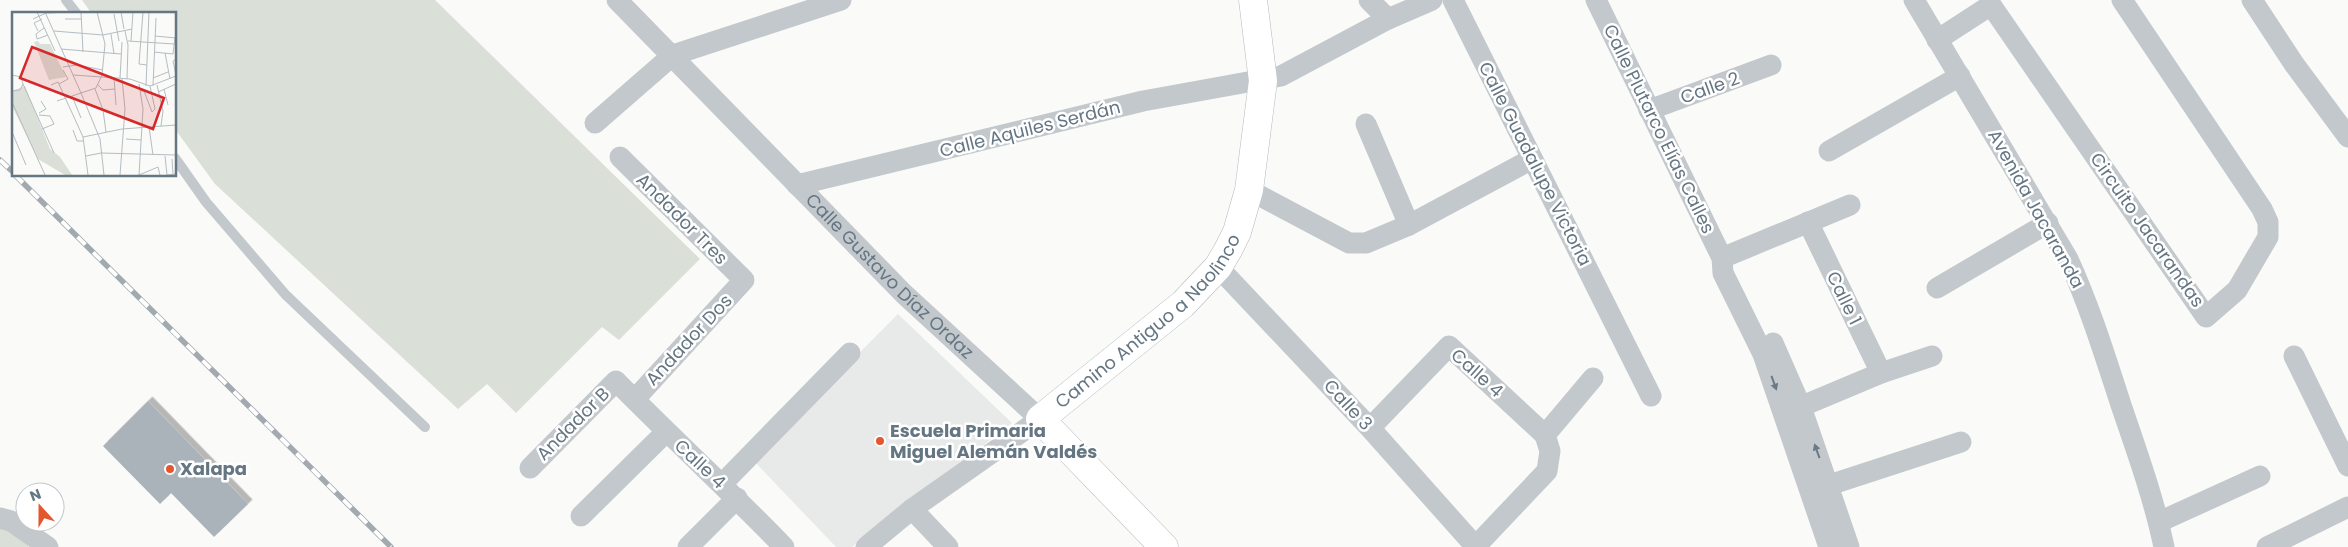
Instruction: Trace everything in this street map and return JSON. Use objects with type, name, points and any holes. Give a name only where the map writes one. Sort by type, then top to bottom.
[{"type":"main road","name":"Camino Antiguo a Naolinco","points":[[1040,419],[1184,304],[1218,267],[1237,232],[1249,190],[1264,81],[1253,0]]},
{"type":"main road","name":"Calle Gustavo Díaz Ordaz","points":[[1040,419],[1164,547]]},
{"type":"street","name":"Calle Gustavo Díaz Ordaz","points":[[617,0],[673,55],[904,294],[1040,419]]},
{"type":"street","points":[[595,123],[673,55],[841,0]]},
{"type":"street","points":[[1369,0],[1388,20]]},
{"type":"street","name":"Calle Aquiles Serdán","points":[[798,185],[1144,101],[1264,81],[1296,70],[1388,20],[1432,0]]},
{"type":"street","name":"Calle Guadalupe Victoria","points":[[1453,0],[1651,396]]},
{"type":"street","name":"Calle Plutarco Elías Calles","points":[[1596,0],[1722,258],[1723,273],[1793,410],[1820,488],[1849,547]]},
{"type":"street","name":"Avenida Jacaranda","points":[[1914,0],[2048,223],[2068,259],[2086,298],[2159,522],[2164,547]]},
{"type":"street","name":"Circuito Jacarandas","points":[[1937,40],[1991,5],[2206,317],[2237,290],[2268,237],[2268,222],[2262,209],[2122,0]]},
{"type":"street","points":[[2252,0],[2294,64],[2348,137]]},
{"type":"street","name":"Calle 2","points":[[1649,110],[1772,65]]},
{"type":"street","points":[[1829,150],[1960,76]]},
{"type":"street","points":[[1366,124],[1409,225]]},
{"type":"street","name":"Andador Tres","points":[[620,158],[744,280]]},
{"type":"street","points":[[1249,190],[1349,243],[1366,244],[1409,225],[1532,159]]},
{"type":"street","points":[[1722,258],[1850,205]]},
{"type":"street","name":"Calle 1","points":[[1808,222],[1881,373]]},
{"type":"street","points":[[1937,288],[2048,223]]},
{"type":"street","name":"Calle 3","points":[[1218,267],[1370,428],[1476,547],[1547,471],[1550,451],[1545,435]]},
{"type":"street","name":"Andador Dos","points":[[635,399],[744,280]]},
{"type":"street","name":"Calle 4","points":[[1370,428],[1449,346],[1545,435]]},
{"type":"street","points":[[688,547],[729,491],[850,353]]},
{"type":"street","points":[[1793,410],[1881,373],[1932,356]]},
{"type":"street","points":[[2294,356],[2348,466]]},
{"type":"street","points":[[1545,435],[1594,378]]},
{"type":"street","name":"Calle 4","points":[[616,380],[666,432],[729,491],[784,547]]},
{"type":"street","name":"Andador B","points":[[530,468],[616,380]]},
{"type":"street","name":"Camino Antiguo a Naolinco","points":[[866,547],[912,509],[1040,419]]},
{"type":"street","points":[[581,516],[666,432]]},
{"type":"street","points":[[1820,488],[1961,442]]},
{"type":"street","points":[[2159,522],[2260,476]]},
{"type":"street","name":"Calle Plutarco Elías Calles","points":[[1820,488],[1829,547]]},
{"type":"street","points":[[2267,547],[2290,542],[2348,507]]},
{"type":"street","points":[[912,509],[948,547]]},
{"type":"street","points":[[0,518],[11,521],[48,547]]},
{"type":"lane","points":[[66,0],[75,12]]},
{"type":"lane","points":[[176,159],[206,202],[285,294],[425,427]]},
{"type":"shaded area","points":[[82,0],[435,0],[700,259],[619,340],[602,327],[516,413],[487,384],[458,409],[215,184],[176,130],[176,12],[91,12]]},
{"type":"shaded area","name":"Escuela Primaria Miguel Alemán Valdés","points":[[898,314],[1012,423],[852,547],[836,547],[753,460]]},
{"type":"shaded area","points":[[0,527],[11,531],[29,547],[0,547]]},
{"type":"building","name":"Xalapa","points":[[148,401],[248,504],[214,537],[171,493],[160,504],[103,446]]},
{"type":"railway","points":[[0,160],[12,171]]},
{"type":"railway","points":[[16,176],[391,547]]},
{"type":"place","name":"Escuela Primaria Miguel Alemán Valdés","points":[[880,441]]},
{"type":"place","name":"Xalapa","points":[[170,469]]}]
